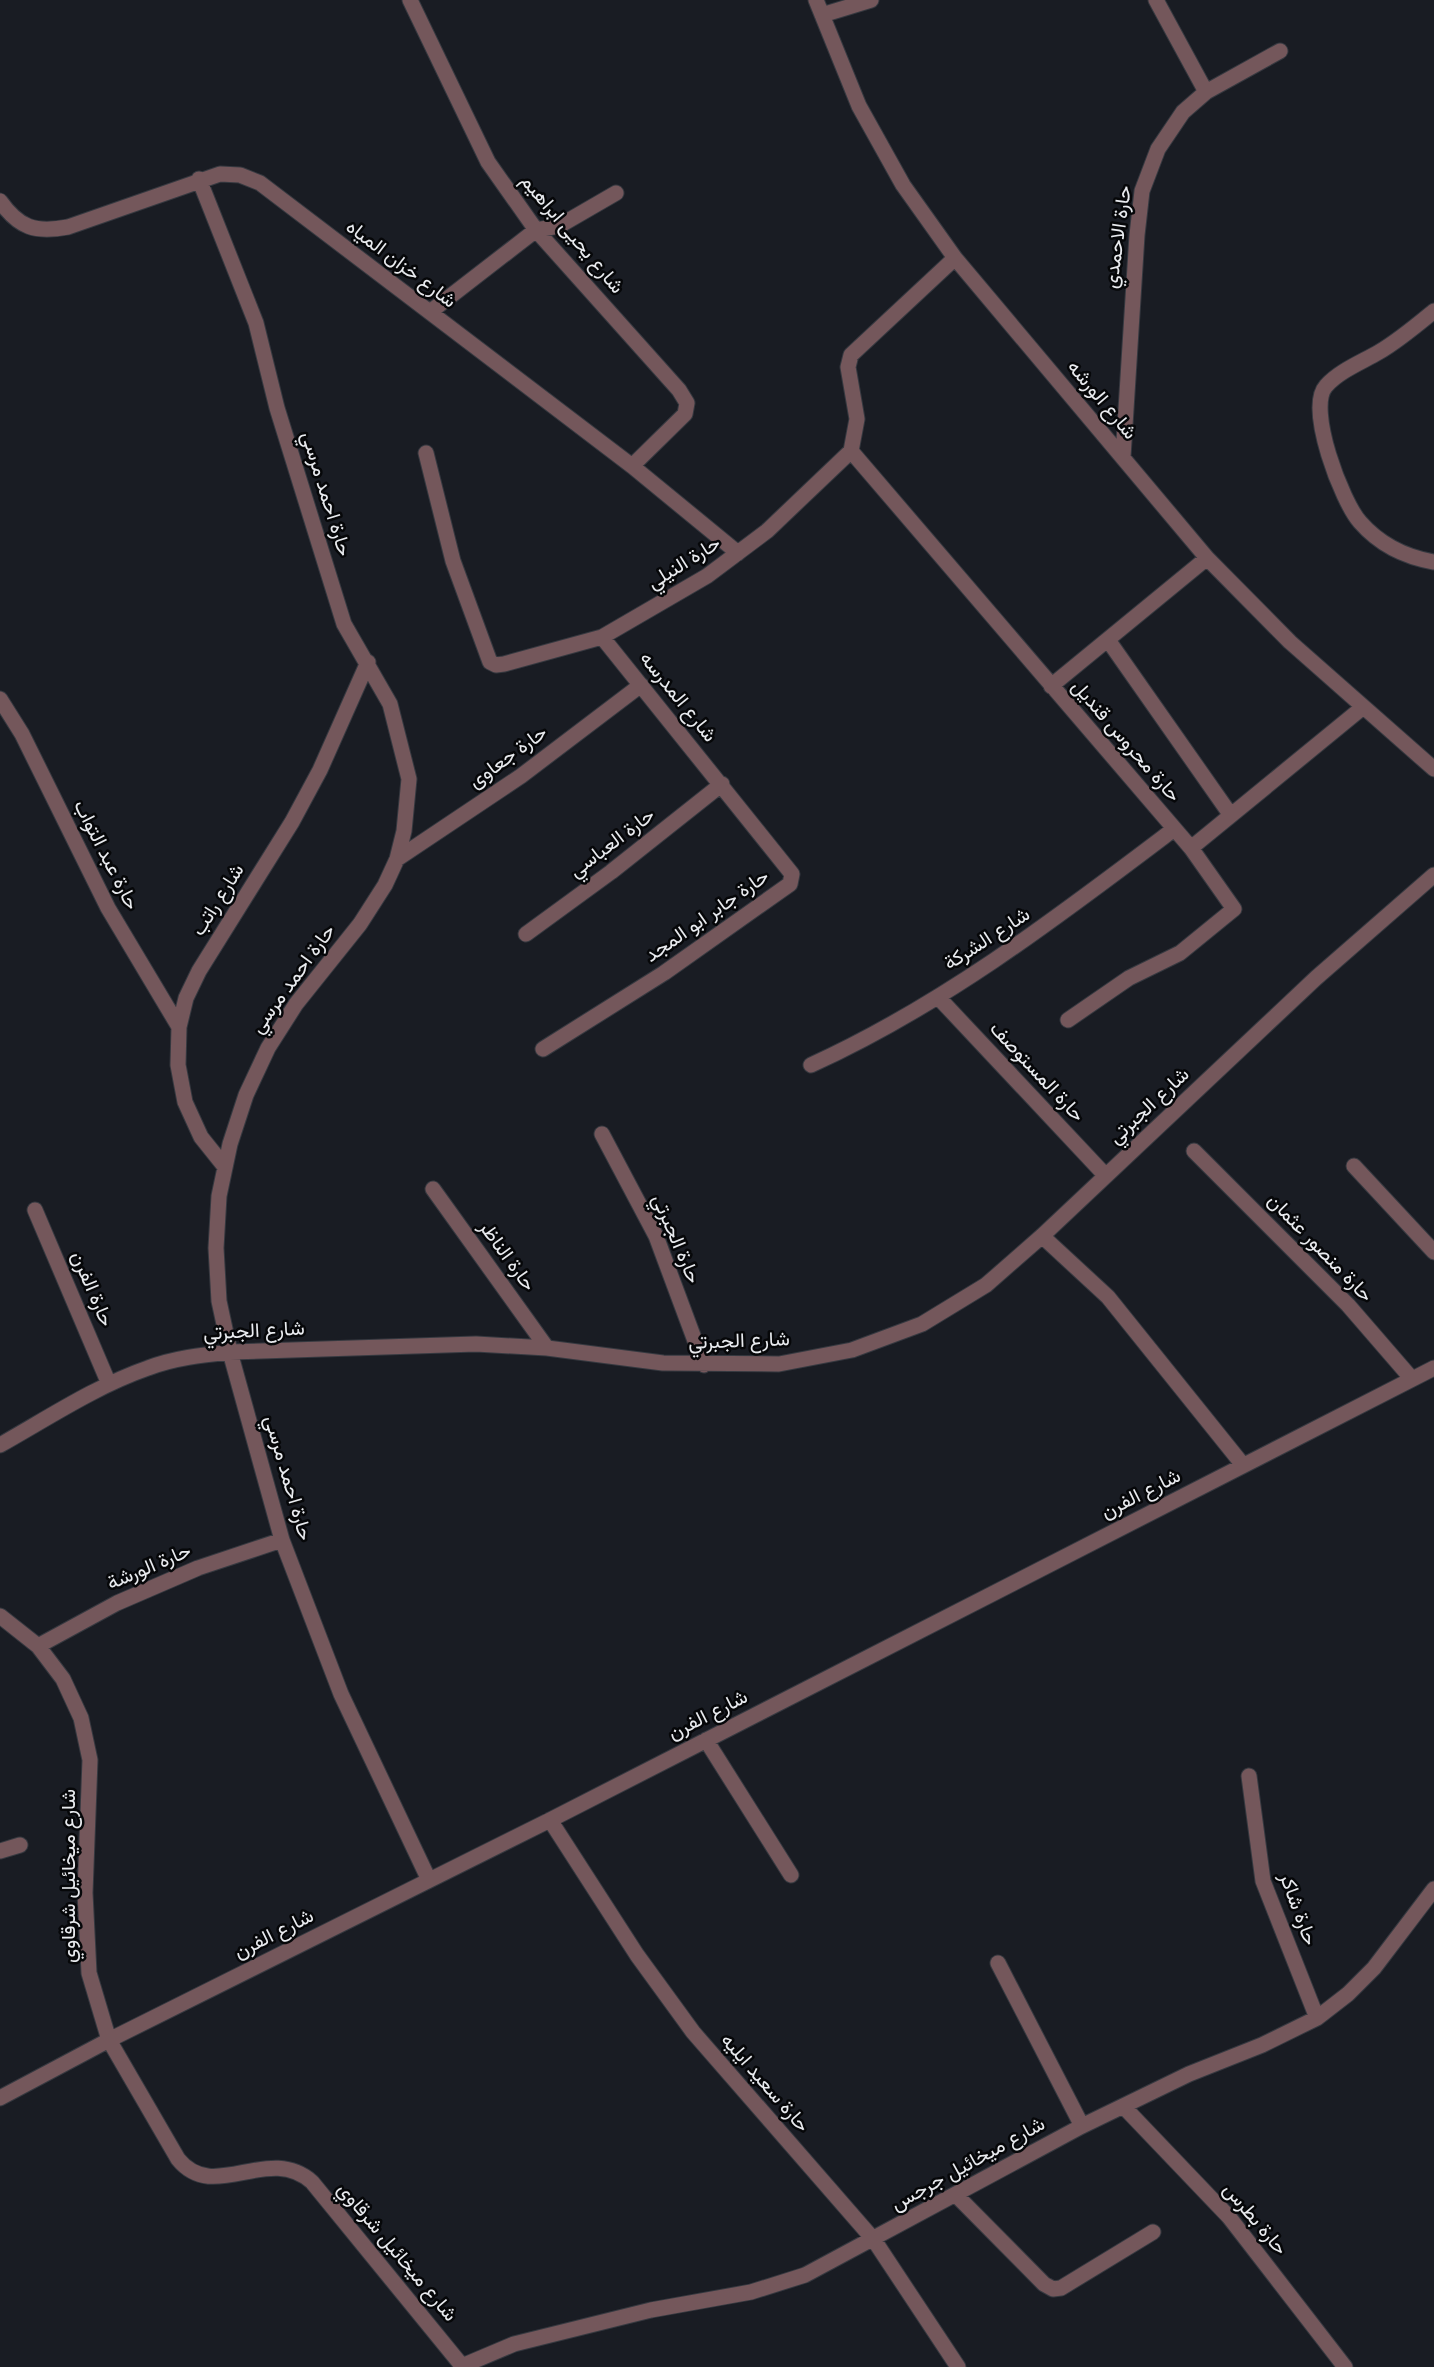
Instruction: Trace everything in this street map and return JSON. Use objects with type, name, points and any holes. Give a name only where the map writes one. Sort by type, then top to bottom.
[{"type":"street","name":"شارع يحيى ابراهيم","points":[[410,0],[488,162],[536,230],[679,390],[687,403],[685,414],[632,466]]},
{"type":"street","name":"شارع الورشه","points":[[816,0],[859,106],[903,185],[955,258],[1207,558],[1290,642],[1362,708],[1434,769]]},
{"type":"street","points":[[822,15],[871,0]]},
{"type":"street","points":[[1156,0],[1206,92]]},
{"type":"street","name":"حارة الاحمدي","points":[[1122,457],[1130,310],[1142,191],[1158,149],[1182,112],[1206,92],[1280,51]]},
{"type":"street","name":"شارع خزان المياه","points":[[0,201],[10,216],[28,227],[48,231],[68,227],[199,179],[220,174],[240,176],[260,183],[632,466],[738,553]]},
{"type":"street","name":"حارة احمد مرسي","points":[[199,179],[256,323],[278,408],[344,624],[368,662],[390,704],[409,779],[404,831],[397,859],[385,885],[360,924],[296,1004],[268,1048],[246,1095],[219,1196],[216,1248],[219,1300],[230,1352],[282,1540],[341,1694],[429,1880]]},
{"type":"street","points":[[430,312],[536,230],[559,226],[616,193]]},
{"type":"street","points":[[851,451],[857,419],[848,367],[851,355],[955,258]]},
{"type":"street","points":[[1434,311],[1382,351],[1324,387],[1319,402],[1320,418],[1339,488],[1359,522],[1386,546],[1412,558],[1434,562]]},
{"type":"street","name":"حارة النيلي","points":[[426,453],[453,561],[490,662],[496,665],[602,637],[707,576],[767,531],[851,451]]},
{"type":"street","name":"حارة محروس قنديل","points":[[851,451],[1191,848],[1234,909],[1180,953],[1129,978],[1068,1020]]},
{"type":"street","points":[[1051,686],[1207,558]]},
{"type":"street","name":"شارع المدرسه","points":[[602,637],[722,784]]},
{"type":"street","points":[[1107,640],[1230,814]]},
{"type":"street","name":"شارع راتب","points":[[225,1167],[201,1137],[185,1102],[178,1065],[179,1027],[186,998],[199,971],[303,801],[346,717],[368,662]]},
{"type":"street","name":"حارة جعاوى","points":[[397,859],[521,776],[641,685]]},
{"type":"street","name":"حارة عبد التواب","points":[[0,699],[22,734],[108,908],[179,1027]]},
{"type":"street","points":[[1191,848],[1362,708]]},
{"type":"street","name":"حارة العباسي","points":[[526,934],[611,872],[722,784]]},
{"type":"street","name":"حارة جابر ابو المجد","points":[[543,1049],[664,973],[790,884],[792,874],[722,784]]},
{"type":"street","name":"شارع الشركة","points":[[811,1065],[845,1050],[938,997],[1051,922],[1174,829]]},
{"type":"street","name":"شارع الجبرتي","points":[[0,1445],[109,1384],[189,1356],[230,1352],[476,1344],[547,1348],[663,1363],[778,1364],[852,1350],[922,1324],[986,1285],[1042,1236],[1316,978],[1434,875]]},
{"type":"street","name":"حارة المستوصف","points":[[938,997],[1105,1175]]},
{"type":"street","name":"حارة الجبرتي","points":[[602,1134],[656,1236],[704,1365]]},
{"type":"street","name":"حارة منصور عثمان","points":[[1194,1151],[1348,1305],[1412,1379]]},
{"type":"street","points":[[1354,1166],[1434,1252]]},
{"type":"street","name":"حارة الناظر","points":[[433,1189],[547,1348]]},
{"type":"street","name":"حارة الفرن","points":[[35,1210],[109,1384]]},
{"type":"street","points":[[1042,1236],[1108,1297],[1243,1465]]},
{"type":"street","name":"شارع الفرن","points":[[0,2098],[109,2040],[550,1821],[1434,1368]]},
{"type":"street","name":"حارة الورشة","points":[[38,1646],[117,1603],[198,1568],[282,1540]]},
{"type":"street","name":"شارع ميخائيل شرقاوي","points":[[0,1616],[38,1646],[63,1679],[81,1718],[90,1760],[85,1893],[89,1973],[109,2040],[185,2168],[205,2177],[288,2167],[301,2172],[320,2191],[463,2366]]},
{"type":"street","points":[[706,1740],[791,1875]]},
{"type":"street","name":"حارة شاكر","points":[[1248,1776],[1263,1881],[1317,2018]]},
{"type":"street","name":"حارة سعيد ايليه","points":[[550,1821],[637,1955],[693,2032],[874,2240],[958,2367]]},
{"type":"street","points":[[0,1851],[20,1845]]},
{"type":"street","name":"شارع ميخائيل جرجس","points":[[463,2366],[514,2344],[651,2310],[751,2292],[805,2275],[957,2196],[1082,2126],[1317,2018],[1348,1994],[1374,1968],[1434,1889]]},
{"type":"street","points":[[998,1963],[1082,2126]]},
{"type":"street","name":"حارة بطرس","points":[[1123,2106],[1229,2217],[1345,2367]]},
{"type":"street","points":[[957,2196],[1046,2287],[1053,2289],[1061,2288],[1153,2232]]}]
